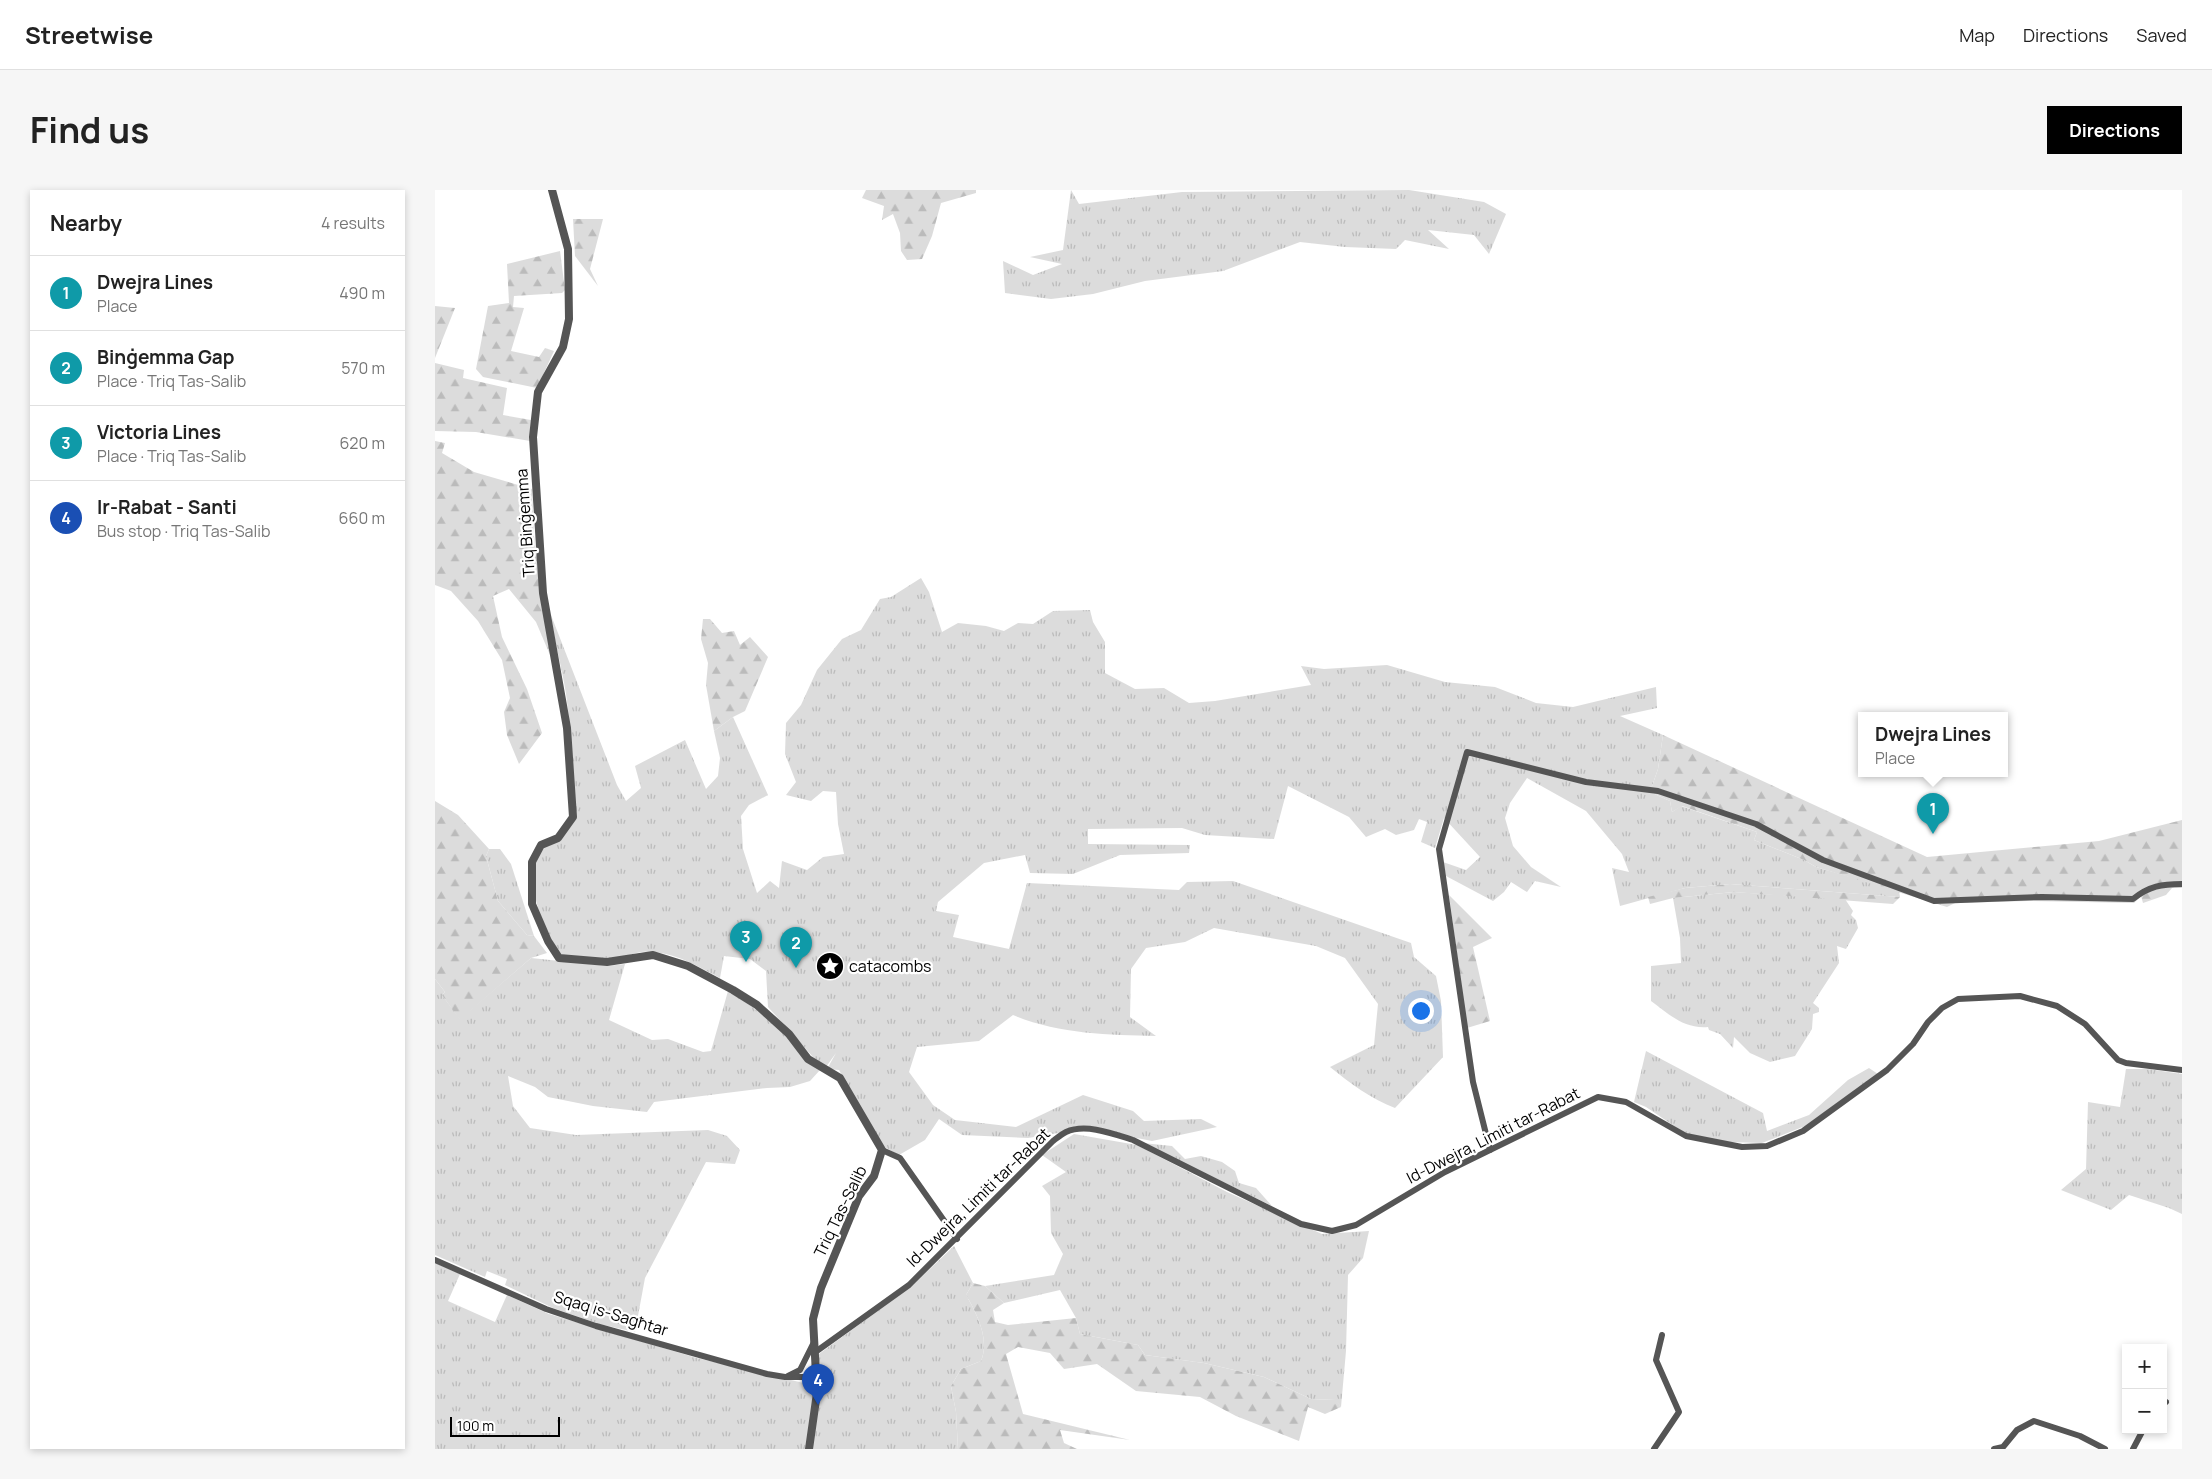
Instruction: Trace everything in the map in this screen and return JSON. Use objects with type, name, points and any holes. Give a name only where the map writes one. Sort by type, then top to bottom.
[{"type":"street","name":"Triq Binġemma","points":[[541,845],[559,838],[573,817],[567,728],[543,593],[533,437],[538,392],[563,347],[569,319],[568,249],[552,190]]},
{"type":"street","points":[[1490,1150],[1473,1082],[1439,849],[1467,752],[1587,782],[1658,790],[1756,824],[1823,860],[1933,901],[2042,897],[2133,900],[2144,891],[2158,885],[2182,884]]},
{"type":"street","name":"Triq Tas-Salib","points":[[541,845],[532,862],[532,904],[548,941],[559,958],[607,962],[653,956],[688,966],[733,990],[757,1005],[789,1034],[808,1059],[839,1078],[882,1150],[874,1176],[859,1196],[822,1283],[813,1319],[817,1393],[809,1449]]},
{"type":"street","name":"Id-Dwejra, Limiti tar-Rabat","points":[[814,1353],[909,1285],[1053,1141],[1065,1132],[1079,1129],[1106,1132],[1133,1140],[1301,1224],[1332,1231],[1355,1225],[1445,1172],[1598,1097],[1626,1102],[1685,1136],[1742,1147],[1767,1146],[1803,1131],[1887,1070],[1913,1044],[1928,1022],[1942,1008],[1958,998],[2020,996],[2057,1006],[2085,1024],[2118,1060],[2126,1063],[2182,1070]]},
{"type":"street","points":[[882,1150],[900,1158],[957,1239]]},
{"type":"street","name":"Sqaq is-Sagħtar","points":[[435,1260],[546,1309],[596,1326],[785,1377],[815,1377]]},
{"type":"street","points":[[1654,1449],[1679,1412],[1656,1360],[1662,1335]]},
{"type":"street","points":[[785,1377],[800,1370],[813,1344]]},
{"type":"street","points":[[1994,1449],[2003,1447],[2017,1430],[2035,1421],[2081,1436],[2105,1449]]},
{"type":"street","points":[[2133,1449],[2141,1434]]},
{"type":"green space","points":[[866,190],[976,190],[976,193],[941,203],[932,236],[922,259],[907,260],[901,251],[900,233],[893,214],[882,220],[884,206],[862,198]]},
{"type":"green space","points":[[1071,190],[1079,204],[1182,192],[1409,190],[1484,202],[1506,214],[1489,254],[1474,235],[1428,230],[1449,249],[1405,240],[1396,249],[1345,247],[1300,242],[1223,271],[1145,281],[1093,294],[1051,299],[1005,293],[1003,261],[1033,275],[1062,264],[1030,257],[1063,250]]},
{"type":"green space","points":[[573,219],[603,219],[590,269],[598,286],[575,256]]},
{"type":"green space","points":[[560,251],[565,290],[562,293],[514,296],[513,307],[524,308],[511,351],[539,357],[545,348],[554,351],[537,388],[483,377],[476,369],[488,306],[509,303],[507,264]]},
{"type":"green space","points":[[435,306],[455,308],[435,358]]},
{"type":"green space","points":[[435,363],[464,370],[463,378],[507,388],[503,415],[531,420],[530,441],[476,432],[435,431]]},
{"type":"green space","points":[[435,441],[445,443],[442,453],[474,472],[532,489],[534,536],[553,662],[536,622],[509,589],[493,596],[502,637],[527,689],[542,733],[519,764],[507,735],[504,712],[510,698],[502,660],[478,621],[451,591],[435,585]]},
{"type":"green space","points":[[921,578],[929,592],[942,632],[958,623],[986,626],[1004,631],[1018,623],[1033,624],[1053,611],[1090,610],[1093,622],[1105,642],[1105,673],[1135,689],[1164,688],[1189,703],[1215,701],[1311,685],[1301,666],[1324,669],[1387,665],[1445,682],[1495,687],[1536,703],[1573,707],[1656,687],[1657,708],[1620,716],[1663,735],[1658,769],[1650,792],[1670,801],[1672,812],[1681,806],[1757,832],[1754,840],[1804,860],[1816,867],[1899,891],[1900,897],[1730,884],[1685,888],[1620,906],[1612,868],[1629,872],[1622,854],[1586,811],[1527,778],[1510,803],[1505,818],[1513,846],[1531,867],[1561,887],[1535,881],[1527,892],[1511,882],[1504,892],[1493,901],[1446,876],[1443,862],[1466,870],[1480,857],[1444,818],[1435,848],[1421,842],[1427,822],[1419,819],[1414,830],[1396,835],[1385,829],[1366,837],[1349,817],[1288,786],[1274,839],[1205,835],[1182,828],[1088,829],[1088,844],[1190,845],[1189,853],[1120,855],[1073,874],[1030,873],[1025,855],[984,863],[938,902],[936,911],[959,915],[953,937],[1009,949],[1027,883],[1179,890],[1187,882],[1233,881],[1411,943],[1414,957],[1436,976],[1441,1001],[1443,1057],[1395,1108],[1369,1095],[1330,1067],[1374,1045],[1378,1004],[1345,958],[1316,946],[1214,928],[1185,942],[1146,948],[1131,969],[1130,1017],[1156,1036],[1102,1034],[1065,1030],[1013,1015],[979,1041],[917,1047],[909,1072],[933,1105],[955,1120],[1016,1127],[1083,1095],[1133,1111],[1144,1121],[1201,1119],[1217,1127],[1152,1141],[1076,1126],[1058,1133],[1028,1138],[962,1135],[939,1119],[925,1140],[899,1155],[884,1147],[839,1070],[827,1069],[836,1053],[826,1067],[813,1057],[768,1007],[766,971],[750,959],[724,956],[720,978],[682,959],[662,953],[641,952],[604,959],[560,954],[541,915],[533,886],[537,859],[545,846],[574,820],[568,709],[551,615],[617,785],[626,801],[641,788],[635,766],[685,740],[706,789],[718,776],[720,758],[714,731],[733,717],[768,795],[749,805],[741,816],[743,849],[757,893],[770,881],[779,888],[782,861],[807,870],[823,857],[844,854],[838,824],[836,792],[823,791],[811,801],[786,795],[796,782],[785,754],[786,723],[801,705],[817,670],[842,639],[861,630],[880,599],[891,597]]},
{"type":"green space","points":[[703,619],[710,619],[722,633],[734,631],[740,645],[750,637],[768,657],[745,711],[714,731],[706,685],[708,663],[701,639]]},
{"type":"green space","points":[[1663,735],[1927,857],[2099,841],[2182,820],[2182,888],[2172,888],[2166,895],[2143,903],[2141,896],[2134,903],[2028,901],[1955,903],[1947,907],[1816,867],[1804,860],[1754,840],[1757,832],[1682,806],[1672,812],[1670,801],[1650,792],[1658,769]]},
{"type":"green space","points":[[435,801],[458,815],[489,849],[486,856],[498,901],[527,935],[534,936],[547,953],[531,958],[460,1020],[442,995],[445,992],[435,979]]},
{"type":"green space","points":[[489,849],[500,849],[511,864],[534,936],[527,935],[498,901],[486,856]]},
{"type":"green space","points":[[1730,884],[1900,897],[1893,904],[1734,892],[1673,898],[1650,904],[1648,897],[1685,888]]},
{"type":"green space","points":[[1734,892],[1845,899],[1853,911],[1851,915],[1856,920],[1858,928],[1846,949],[1837,946],[1839,963],[1813,1003],[1819,1008],[1819,1012],[1813,1014],[1812,1029],[1795,1056],[1770,1062],[1750,1053],[1734,1037],[1733,1048],[1720,1034],[1709,1030],[1708,1027],[1692,1026],[1684,1023],[1651,1001],[1651,966],[1681,963],[1680,938],[1673,898]]},
{"type":"green space","points":[[1449,895],[1492,938],[1473,947],[1490,1021],[1467,1028]]},
{"type":"green space","points":[[531,958],[608,966],[625,964],[609,1020],[652,1040],[668,1039],[703,1052],[711,1051],[728,991],[765,1017],[820,1070],[810,1081],[790,1087],[767,1088],[654,1102],[647,1112],[593,1106],[548,1097],[535,1087],[508,1076],[513,1106],[530,1128],[576,1135],[708,1130],[727,1136],[740,1150],[735,1164],[706,1162],[645,1278],[635,1332],[599,1324],[553,1308],[505,1285],[507,1279],[487,1271],[485,1277],[435,1255],[435,979],[445,992],[442,995],[460,1019]]},
{"type":"green space","points":[[1646,1051],[1763,1113],[1767,1131],[1809,1115],[1848,1080],[1869,1068],[1878,1074],[1805,1126],[1762,1143],[1727,1142],[1686,1134],[1646,1107],[1634,1102]]},
{"type":"green space","points":[[2126,1069],[2148,1069],[2182,1074],[2182,1214],[2129,1195],[2111,1210],[2061,1190],[2086,1169],[2088,1102],[2120,1107]]},
{"type":"green space","points":[[1074,1134],[1137,1145],[1227,1192],[1322,1234],[1369,1231],[1363,1258],[1348,1275],[1346,1351],[1341,1407],[1335,1400],[1311,1399],[1264,1377],[1204,1363],[1145,1355],[1138,1345],[1080,1334],[1076,1318],[1060,1290],[1004,1303],[985,1286],[1054,1275],[1063,1254],[1051,1233],[1050,1196],[1042,1186],[1066,1172],[1042,1155]]},
{"type":"green space","points":[[1143,1143],[1172,1146],[1185,1159],[1201,1156],[1222,1162],[1235,1171],[1239,1183],[1256,1188],[1272,1206]]},
{"type":"green space","points":[[954,1246],[973,1283],[966,1295],[978,1318],[984,1344],[981,1361],[961,1369],[951,1386],[956,1412],[958,1449],[812,1449],[819,1393],[819,1354],[914,1284]]},
{"type":"green space","points":[[435,1263],[460,1274],[448,1301],[495,1322],[507,1295],[549,1314],[697,1358],[808,1384],[814,1393],[807,1449],[435,1449]]},
{"type":"green space","points":[[973,1283],[985,1286],[1004,1303],[993,1310],[995,1322],[1008,1325],[1076,1318],[1080,1334],[1138,1345],[1145,1355],[1204,1363],[1264,1377],[1311,1399],[1336,1400],[1341,1407],[1325,1414],[1308,1407],[1299,1441],[1236,1416],[1200,1397],[1136,1391],[1097,1364],[1064,1369],[1050,1353],[1018,1347],[1006,1354],[1023,1414],[1130,1440],[1060,1430],[1064,1443],[1077,1449],[958,1449],[956,1412],[951,1386],[961,1369],[981,1361],[984,1344],[981,1327],[966,1295]]},
{"type":"place","name":"Dwejra Lines","points":[[1933,834]]},
{"type":"place","name":"Victoria Lines","points":[[746,962]]},
{"type":"place","name":"catacombs","points":[[830,966]]},
{"type":"place","name":"Binġemma Gap","points":[[796,968]]},
{"type":"place","name":"Ir-Rabat - Santi","points":[[818,1405]]}]
